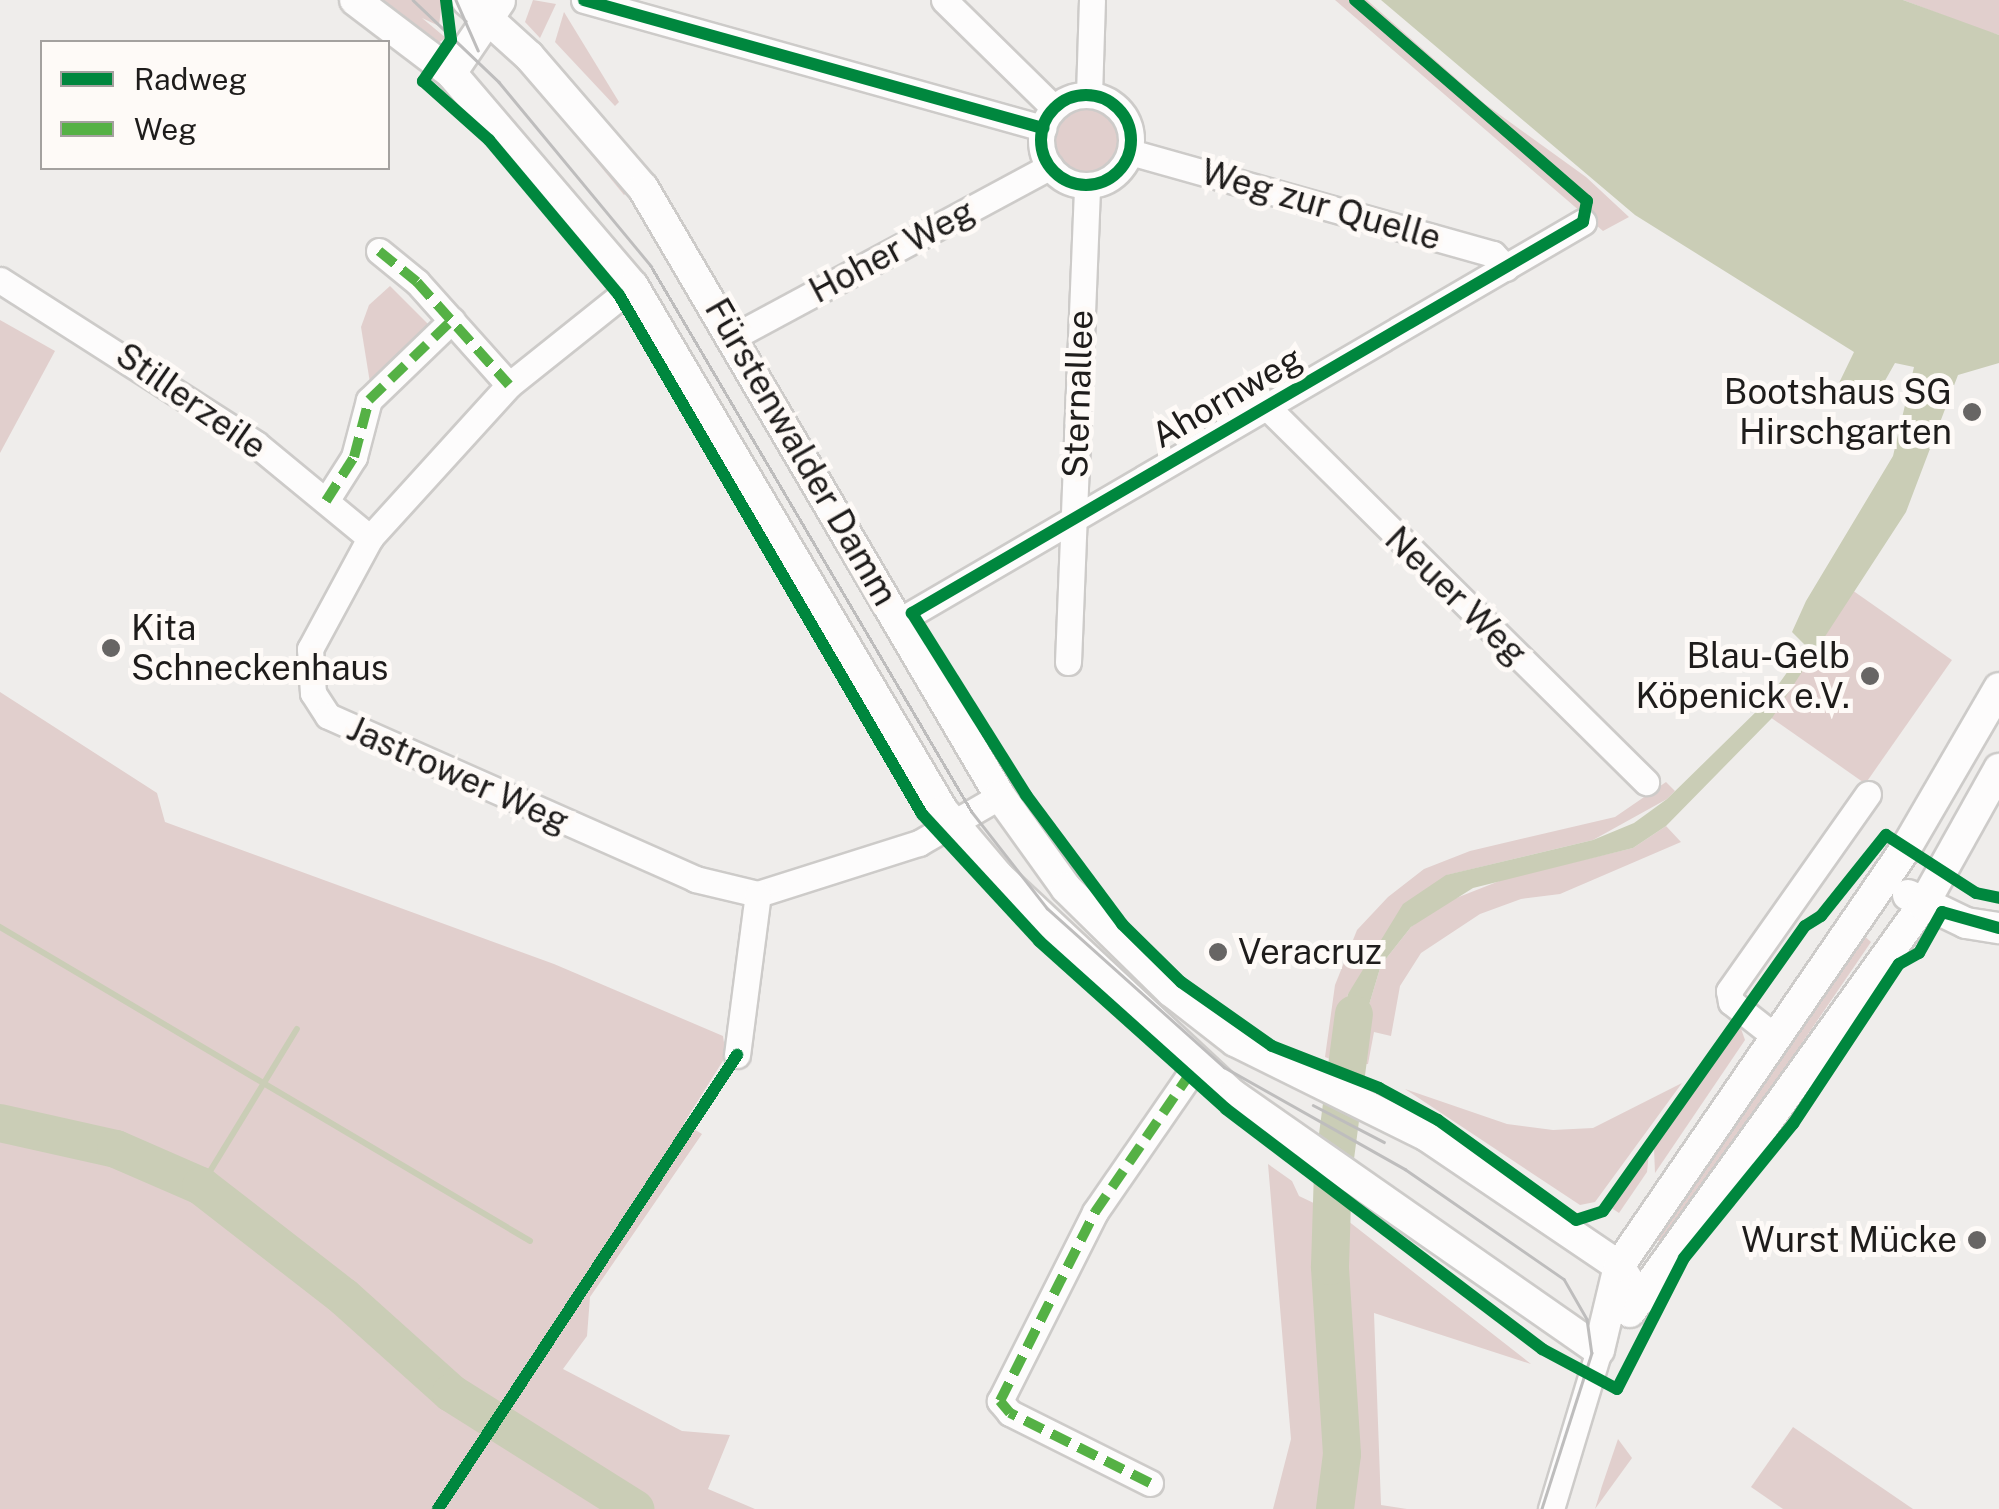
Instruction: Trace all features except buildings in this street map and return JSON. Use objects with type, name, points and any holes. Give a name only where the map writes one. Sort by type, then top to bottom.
[{"type":"main road","name":"Fürstenwalder Damm","points":[[355,0],[451,73],[633,286],[952,824],[1037,918],[1197,1064],[1314,1152],[1599,1350]]},
{"type":"main road","name":"Fürstenwalder Damm","points":[[486,6],[621,158],[734,337],[1000,796],[1066,888],[1172,992],[1268,1062],[1359,1100],[1427,1136],[1619,1266],[1640,1300]]},
{"type":"main road","points":[[451,73],[486,6]]},
{"type":"main road","points":[[1599,1350],[1619,1266],[1773,1034],[1885,880],[1999,688]]},
{"type":"main road","points":[[1599,1350],[1640,1300],[1923,905],[1999,769]]},
{"type":"main road","points":[[1885,880],[1923,905],[1999,928]]},
{"type":"street","points":[[584,0],[1048,118],[1089,95]]},
{"type":"street","points":[[944,0],[1048,118],[1050,166],[1066,180],[1087,185],[1109,179],[1130,152],[1123,114],[1089,95]]},
{"type":"street","points":[[1089,95],[1092,0]]},
{"type":"street","name":"Weg zur Quelle","points":[[1130,152],[1493,254],[1506,268]]},
{"type":"street","name":"Hoher Weg","points":[[734,337],[1050,166]]},
{"type":"street","name":"Sternallee","points":[[1068,662],[1087,185]]},
{"type":"street","name":"Ahornweg","points":[[899,621],[1583,222]]},
{"type":"street","points":[[379,252],[452,320],[508,384]]},
{"type":"street","name":"Stillerzeile","points":[[0,280],[145,368],[326,500],[370,538]]},
{"type":"street","name":"Jastrower Weg","points":[[633,286],[508,384],[370,538],[310,649],[313,693],[328,716],[696,879],[758,894],[855,867],[952,824],[1000,796]]},
{"type":"street","points":[[326,500],[354,457],[369,400],[452,320]]},
{"type":"street","name":"Neuer Weg","points":[[1268,408],[1646,782]]},
{"type":"street","points":[[1773,1034],[1731,1002],[1728,991],[1868,794]]},
{"type":"street","points":[[736,1054],[758,894]]},
{"type":"street","points":[[1150,1483],[1010,1414],[1000,1401],[1095,1212],[1197,1064]]},
{"type":"street","points":[[1551,1509],[1599,1350]]},
{"type":"shaded area","points":[[382,0],[442,0],[439,26],[422,18],[446,38],[438,43]]},
{"type":"shaded area","points":[[533,0],[556,4],[540,38],[525,22]]},
{"type":"shaded area","points":[[1335,0],[1367,0],[1485,104],[1586,177],[1629,217],[1603,231]]},
{"type":"shaded area","points":[[1381,0],[1903,0],[1999,35],[1999,363],[1958,375],[1906,512],[1772,718],[1666,826],[1633,848],[1473,888],[1411,927],[1381,965],[1351,1065],[1335,1061],[1348,994],[1403,904],[1446,875],[1593,840],[1634,823],[1667,799],[1765,703],[1806,646],[1792,632],[1806,601],[1893,456],[1914,367],[1895,363],[1873,402],[1839,383],[1854,352],[1635,215]]},
{"type":"shaded area","points":[[1903,0],[1999,0],[1999,35],[1982,30]]},
{"type":"shaded area","points":[[564,12],[619,102],[615,106],[555,42]]},
{"type":"shaded area","points":[[524,73],[631,189],[624,195]]},
{"type":"shaded area","points":[[1087,105],[1112,116],[1123,141],[1112,166],[1087,177],[1062,166],[1051,141],[1062,116]]},
{"type":"shaded area","points":[[390,286],[431,327],[371,389],[361,327],[369,305]]},
{"type":"shaded area","points":[[0,320],[55,351],[0,453]]},
{"type":"shaded area","name":"Blau-Gelb Köpenick e.V.","points":[[1852,590],[1952,660],[1865,784],[1765,714]]},
{"type":"shaded area","points":[[0,692],[157,793],[165,822],[554,964],[723,1036],[726,1056],[684,1123],[702,1134],[590,1297],[587,1336],[563,1369],[682,1431],[730,1435],[708,1489],[755,1509],[0,1509]]},
{"type":"shaded area","points":[[1666,782],[1675,791],[1667,799],[1593,840],[1447,875],[1348,994],[1335,1061],[1325,1057],[1335,985],[1357,930],[1388,897],[1424,869],[1470,851],[1615,817]]},
{"type":"shaded area","points":[[1666,826],[1681,842],[1560,894],[1521,899],[1480,914],[1421,953],[1400,986],[1391,1036],[1374,1032],[1368,1064],[1351,1065],[1381,965],[1411,927],[1441,904],[1507,878],[1633,848]]},
{"type":"shaded area","points":[[1861,933],[1871,942],[1664,1245],[1651,1235]]},
{"type":"shaded area","points":[[1739,1023],[1745,1040],[1655,1173],[1654,1148]]},
{"type":"shaded area","points":[[1682,1083],[1595,1202],[1580,1205],[1405,1089],[1507,1124],[1553,1130],[1593,1128]]},
{"type":"shaded area","points":[[1649,1153],[1647,1172],[1619,1213],[1610,1207]]},
{"type":"shaded area","points":[[1268,1164],[1292,1181],[1299,1196],[1343,1217],[1531,1364],[1374,1313],[1381,1505],[1407,1509],[1273,1509],[1291,1439]]},
{"type":"shaded area","points":[[1793,1427],[1913,1509],[1783,1509],[1751,1487]]},
{"type":"shaded area","points":[[1618,1439],[1632,1458],[1595,1509],[1602,1486]]},
{"type":"waterway","points":[[0,927],[530,1241]]},
{"type":"waterway","points":[[1335,1509],[1342,1454],[1330,1266],[1333,1173],[1354,1014]]},
{"type":"waterway","points":[[201,1186],[297,1029]]},
{"type":"waterway","points":[[0,1123],[116,1149],[201,1186],[344,1297],[451,1393],[635,1509]]},
{"type":"tram line","points":[[413,0],[499,82],[651,266],[972,812],[1047,908],[1224,1067],[1405,1169],[1564,1279],[1587,1319],[1592,1353],[1542,1509]]},
{"type":"tram line","points":[[456,0],[478,50]]},
{"type":"tram line","points":[[1313,1105],[1384,1142]]},
{"type":"marked path","points":[[379,251],[417,282],[509,385]]},
{"type":"marked path","points":[[326,501],[354,457],[369,400],[452,320]]},
{"type":"marked path","points":[[1150,1483],[1010,1413],[1000,1401],[1095,1212],[1194,1068]]},
{"type":"cycle path","points":[[446,0],[451,40],[423,81],[489,140],[619,295],[922,814],[1039,941],[1226,1109],[1542,1349],[1617,1389],[1684,1258],[1793,1124],[1899,964],[1919,953],[1942,912],[1999,928]]},
{"type":"cycle path","points":[[584,0],[1043,128]]},
{"type":"cycle path","points":[[1355,0],[1587,201],[1583,222],[912,613],[1026,795],[1122,924],[1181,982],[1272,1046],[1379,1088],[1438,1120],[1576,1220],[1603,1211],[1805,926],[1821,916],[1886,835],[1976,893],[1999,898]]},
{"type":"cycle path","points":[[1086,95],[1103,98],[1118,108],[1128,123],[1131,140],[1128,157],[1118,172],[1103,182],[1086,185],[1069,182],[1054,172],[1044,157],[1041,140],[1044,123],[1054,108],[1069,98],[1086,95]]},
{"type":"cycle path","points":[[438,1509],[737,1055]]},
{"type":"place","name":"Bootshaus SG Hirschgarten","points":[[1972,412]]},
{"type":"place","name":"Kita Schneckenhaus","points":[[111,648]]},
{"type":"place","name":"Blau-Gelb Köpenick e.V.","points":[[1870,676]]},
{"type":"place","name":"Veracruz","points":[[1218,952]]},
{"type":"place","name":"Wurst Mücke","points":[[1977,1240]]}]
